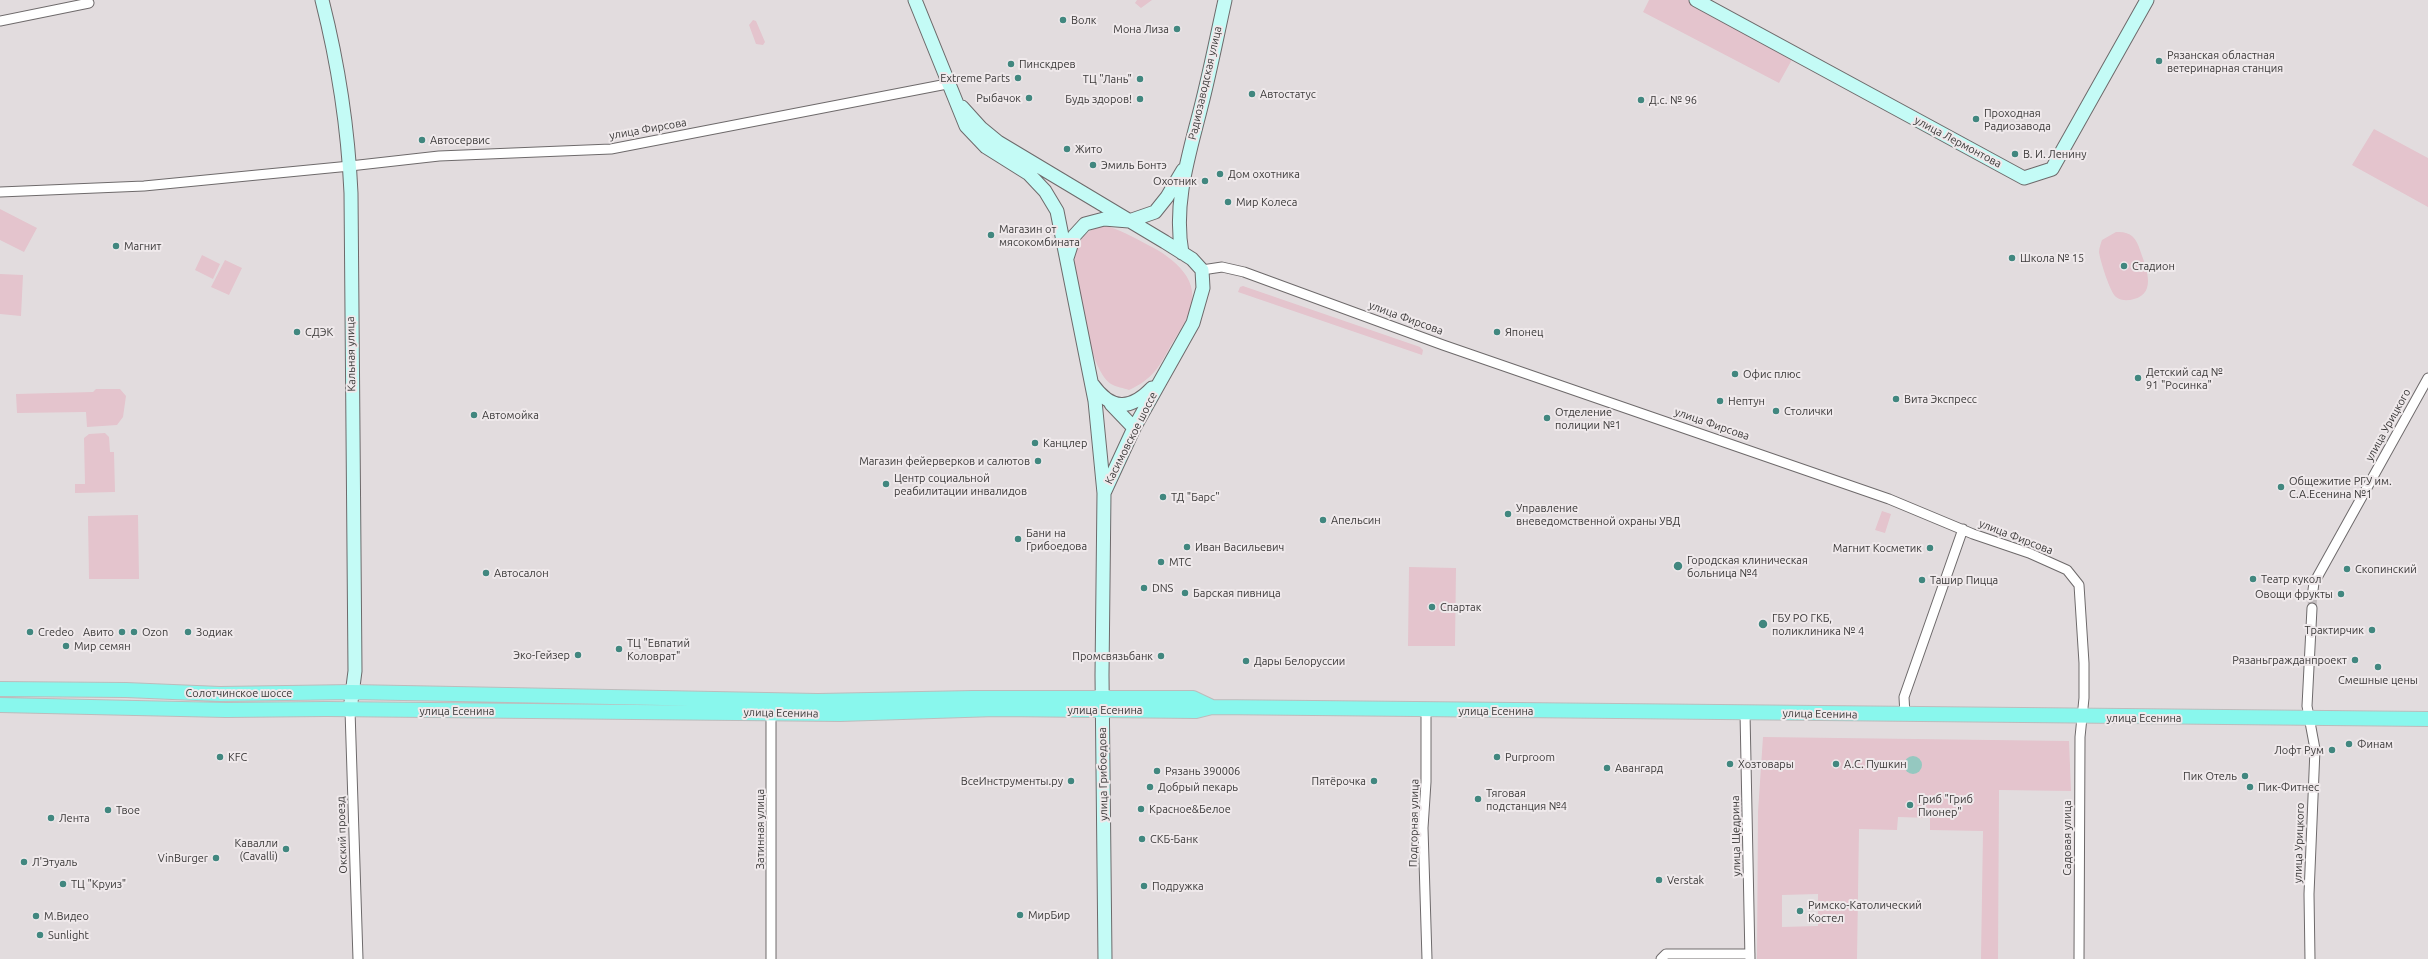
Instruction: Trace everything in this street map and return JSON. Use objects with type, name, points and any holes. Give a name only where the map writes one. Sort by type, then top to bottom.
[{"type":"main road","name":"Кальная улица","points":[[322,0],[334,45],[350,166],[355,671],[350,710]]},
{"type":"main road","name":"Касимовское шоссе","points":[[915,0],[947,84],[966,126],[986,147],[1029,174],[1045,191],[1057,210],[1095,401],[1104,493]]},
{"type":"main road","name":"Радиозаводская улица","points":[[1185,167],[1202,106],[1225,0]]},
{"type":"main road","name":"улица Лермонтова","points":[[1696,0],[2024,178],[2052,169],[2147,0]]},
{"type":"main road","name":"Касимовское шоссе","points":[[953,96],[981,128],[998,142],[1182,253],[1202,270],[1203,288],[1193,323],[1134,428],[1104,493]]},
{"type":"main road","points":[[1129,221],[1158,209],[1185,167]]},
{"type":"main road","points":[[1182,253],[1179,218],[1185,167]]},
{"type":"main road","name":"Касимовское шоссе","points":[[1066,260],[1074,236],[1085,224],[1104,219],[1129,221]]},
{"type":"main road","points":[[1111,404],[1127,404],[1142,398],[1164,374]]},
{"type":"main road","points":[[1092,384],[1102,397],[1111,404],[1134,428]]},
{"type":"main road","name":"улица Грибоедова","points":[[1104,493],[1102,705],[1105,959]]},
{"type":"main road","name":"Солотчинское шоссе","points":[[0,689],[126,690],[220,694],[352,692]]},
{"type":"main road","name":"улица Есенина","points":[[352,692],[772,706],[840,714],[1102,705],[1196,711],[1212,708],[2082,718],[2428,719]]},
{"type":"main road","name":"Солотчинское шоссе","points":[[0,705],[126,709],[350,710]]},
{"type":"main road","name":"улица Есенина","points":[[350,710],[772,706]]},
{"type":"street","points":[[0,21],[89,3]]},
{"type":"street","name":"улица Фирсова","points":[[0,192],[144,186],[440,156],[611,149],[947,84]]},
{"type":"street","name":"улица Фирсова","points":[[1202,270],[1222,267],[1244,272],[1443,344],[1841,482],[2067,570],[2079,585],[2084,663],[2082,718]]},
{"type":"street","name":"улица Урицкого","points":[[2313,590],[2314,584],[2428,378]]},
{"type":"street","points":[[1095,401],[1111,404]]},
{"type":"street","points":[[1905,715],[1904,697],[1923,647],[1963,529]]},
{"type":"street","name":"улица Урицкого","points":[[2310,959],[2309,894],[2315,749],[2307,706],[2312,608]]},
{"type":"street","points":[[126,690],[126,709]]},
{"type":"street","name":"Затинная улица","points":[[772,706],[772,959]]},
{"type":"street","name":"Окский проезд","points":[[350,710],[358,959]]},
{"type":"street","name":"Подгорная улица","points":[[1426,711],[1426,782],[1423,828],[1427,959]]},
{"type":"street","name":"улица Щедрина","points":[[1745,713],[1750,957]]},
{"type":"street","name":"Садовая улица","points":[[2079,959],[2080,737],[2082,718]]},
{"type":"street","points":[[1661,959],[1666,954],[1750,957]]},
{"type":"shaded area","points":[[1137,0],[1152,0],[1141,8],[1135,3]]},
{"type":"shaded area","points":[[1649,0],[1688,0],[1794,56],[1779,83],[1643,12]]},
{"type":"shaded area","points":[[753,20],[756,21],[765,42],[763,45],[756,44],[749,25]]},
{"type":"shaded area","points":[[2374,129],[2428,158],[2428,207],[2352,165]]},
{"type":"shaded area","points":[[0,209],[37,228],[24,252],[0,240]]},
{"type":"shaded area","points":[[1103,225],[1126,234],[1158,250],[1184,272],[1189,281],[1192,292],[1192,303],[1188,315],[1159,366],[1150,377],[1129,390],[1111,384],[1103,375],[1096,362],[1086,327],[1074,260],[1077,247],[1082,238],[1091,230]]},
{"type":"shaded area","name":"Стадион","points":[[2116,232],[2129,234],[2134,238],[2137,242],[2147,271],[2148,285],[2146,291],[2141,296],[2132,300],[2125,300],[2116,297],[2111,289],[2100,256],[2099,250],[2102,240]]},
{"type":"shaded area","points":[[202,255],[220,264],[213,279],[195,270]]},
{"type":"shaded area","points":[[225,260],[242,268],[229,295],[211,287]]},
{"type":"shaded area","points":[[0,274],[23,275],[21,316],[0,314]]},
{"type":"shaded area","points":[[1243,286],[1420,347],[1423,350],[1422,355],[1238,292],[1240,287]]},
{"type":"shaded area","points":[[96,389],[120,389],[126,396],[123,417],[117,425],[87,427],[86,412],[17,413],[16,394],[93,392]]},
{"type":"shaded area","points":[[105,433],[109,437],[110,452],[114,452],[115,492],[75,493],[75,484],[85,484],[84,438],[89,434]]},
{"type":"shaded area","points":[[1882,511],[1891,514],[1885,533],[1875,530]]},
{"type":"shaded area","points":[[138,515],[139,579],[89,579],[88,516]]},
{"type":"shaded area","name":"Спартак","points":[[1409,567],[1456,568],[1455,646],[1408,646]]},
{"type":"shaded area","points":[[1763,737],[2069,741],[2071,791],[1999,790],[1998,959],[1981,959],[1983,831],[1930,830],[1930,818],[1898,817],[1897,830],[1859,829],[1857,959],[1757,959],[1758,812]],"holes":[[[1818,894],[1818,926],[1782,927],[1782,895]]]},
{"type":"shaded area","points":[[1909,756],[1917,756],[1922,761],[1920,772],[1917,774],[1909,774],[1904,769],[1904,761]]},
{"type":"tunnel","points":[[2312,608],[2313,590]]},
{"type":"place","name":"Волк","points":[[1063,20]]},
{"type":"place","name":"Мона Лиза","points":[[1177,29]]},
{"type":"place","name":"Рязанская областная ветеринарная станция","points":[[2159,61]]},
{"type":"place","name":"Пинскдрев","points":[[1011,64]]},
{"type":"place","name":"Extreme Parts","points":[[1018,78]]},
{"type":"place","name":"ТЦ \"Лань\"","points":[[1140,79]]},
{"type":"place","name":"Автостатус","points":[[1252,94]]},
{"type":"place","name":"Рыбачок","points":[[1029,98]]},
{"type":"place","name":"Будь здоров!","points":[[1140,99]]},
{"type":"place","name":"Д.с. № 96","points":[[1641,100]]},
{"type":"place","name":"Проходная Радиозавода","points":[[1976,119]]},
{"type":"place","name":"Автосервис","points":[[422,140]]},
{"type":"place","name":"Жито","points":[[1067,149]]},
{"type":"place","name":"В. И. Ленину","points":[[2015,154]]},
{"type":"place","name":"Эмиль Бонтэ","points":[[1093,165]]},
{"type":"place","name":"Дом охотника","points":[[1220,174]]},
{"type":"place","name":"Охотник","points":[[1205,181]]},
{"type":"place","name":"Мир Колеса","points":[[1228,202]]},
{"type":"place","name":"Магазин от мясокомбината","points":[[991,235]]},
{"type":"place","name":"Магнит","points":[[116,246]]},
{"type":"place","name":"Школа № 15","points":[[2012,258]]},
{"type":"place","name":"Стадион","points":[[2124,266]]},
{"type":"place","name":"СДЭК","points":[[297,332]]},
{"type":"place","name":"Японец","points":[[1497,332]]},
{"type":"place","name":"Офис плюс","points":[[1735,374]]},
{"type":"place","name":"Детский сад № 91 \"Росинка\"","points":[[2138,378]]},
{"type":"place","name":"Вита Экспресс","points":[[1896,399]]},
{"type":"place","name":"Нептун","points":[[1720,401]]},
{"type":"place","name":"Столички","points":[[1776,411]]},
{"type":"place","name":"Автомойка","points":[[474,415]]},
{"type":"place","name":"Отделение полиции №1","points":[[1547,418]]},
{"type":"place","name":"Канцлер","points":[[1035,443]]},
{"type":"place","name":"Магазин фейерверков и салютов","points":[[1038,461]]},
{"type":"place","name":"Центр социальной реабилитации инвалидов","points":[[886,484]]},
{"type":"place","name":"Общежитие РГУ им. С.А.Есенина №1","points":[[2281,487]]},
{"type":"place","name":"ТД \"Барс\"","points":[[1163,497]]},
{"type":"place","name":"Управление вневедомственной охраны УВД","points":[[1508,514]]},
{"type":"place","name":"Апельсин","points":[[1323,520]]},
{"type":"place","name":"Бани на Грибоедова","points":[[1018,539]]},
{"type":"place","name":"Иван Васильевич","points":[[1187,547]]},
{"type":"place","name":"Магнит Косметик","points":[[1930,548]]},
{"type":"place","name":"МТС","points":[[1161,562]]},
{"type":"place","name":"Городская клиническая больница №4","points":[[1678,566]]},
{"type":"place","name":"Скопинский","points":[[2347,569]]},
{"type":"place","name":"Автосалон","points":[[486,573]]},
{"type":"place","name":"Театр кукол","points":[[2253,579]]},
{"type":"place","name":"Ташир Пицца","points":[[1922,580]]},
{"type":"place","name":"DNS","points":[[1144,588]]},
{"type":"place","name":"Барская пивница","points":[[1185,593]]},
{"type":"place","name":"Овощи фрукты","points":[[2341,594]]},
{"type":"place","name":"Спартак","points":[[1432,607]]},
{"type":"place","name":"ГБУ РО ГКБ, поликлиника № 4","points":[[1763,624]]},
{"type":"place","name":"Трактирчик","points":[[2372,630]]},
{"type":"place","name":"Credeo","points":[[30,632]]},
{"type":"place","name":"Авито","points":[[122,632]]},
{"type":"place","name":"Ozon","points":[[134,632]]},
{"type":"place","name":"Зодиак","points":[[188,632]]},
{"type":"place","name":"Мир семян","points":[[66,646]]},
{"type":"place","name":"ТЦ \"Евпатий Коловрат\"","points":[[619,649]]},
{"type":"place","name":"Эко-Гейзер","points":[[578,655]]},
{"type":"place","name":"Промсвязьбанк","points":[[1161,656]]},
{"type":"place","name":"Рязаньгражданпроект","points":[[2355,660]]},
{"type":"place","name":"Дары Белоруссии","points":[[1246,661]]},
{"type":"place","name":"Смешные цены","points":[[2378,667]]},
{"type":"place","name":"Финам","points":[[2349,744]]},
{"type":"place","name":"Лофт Рум","points":[[2332,750]]},
{"type":"place","name":"KFC","points":[[220,757]]},
{"type":"place","name":"Purproom","points":[[1497,757]]},
{"type":"place","name":"Хозтовары","points":[[1730,764]]},
{"type":"place","name":"А.С. Пушкин","points":[[1836,764]]},
{"type":"place","name":"Авангард","points":[[1607,768]]},
{"type":"place","name":"Рязань 390006","points":[[1157,771]]},
{"type":"place","name":"Пик Отель","points":[[2245,776]]},
{"type":"place","name":"ВсеИнструменты.ру","points":[[1071,781]]},
{"type":"place","name":"Пятёрочка","points":[[1374,781]]},
{"type":"place","name":"Добрый пекарь","points":[[1150,787]]},
{"type":"place","name":"Пик-Фитнес","points":[[2250,787]]},
{"type":"place","name":"Тяговая подстанция №4","points":[[1478,799]]},
{"type":"place","name":"Гриб \"Гриб Пионер\"","points":[[1910,805]]},
{"type":"place","name":"Красное&Белое","points":[[1141,809]]},
{"type":"place","name":"Твое","points":[[108,810]]},
{"type":"place","name":"Лента","points":[[51,818]]},
{"type":"place","name":"СКБ-Банк","points":[[1142,839]]},
{"type":"place","name":"Кавалли (Cavalli)","points":[[286,849]]},
{"type":"place","name":"VinBurger","points":[[216,858]]},
{"type":"place","name":"Л'Этуаль","points":[[24,862]]},
{"type":"place","name":"Verstak","points":[[1659,880]]},
{"type":"place","name":"ТЦ \"Круиз\"","points":[[63,884]]},
{"type":"place","name":"Подружка","points":[[1144,886]]},
{"type":"place","name":"Римско-Католический Костел","points":[[1800,911]]},
{"type":"place","name":"МирБир","points":[[1020,915]]},
{"type":"place","name":"М.Видео","points":[[36,916]]},
{"type":"place","name":"Sunlight","points":[[40,935]]}]
